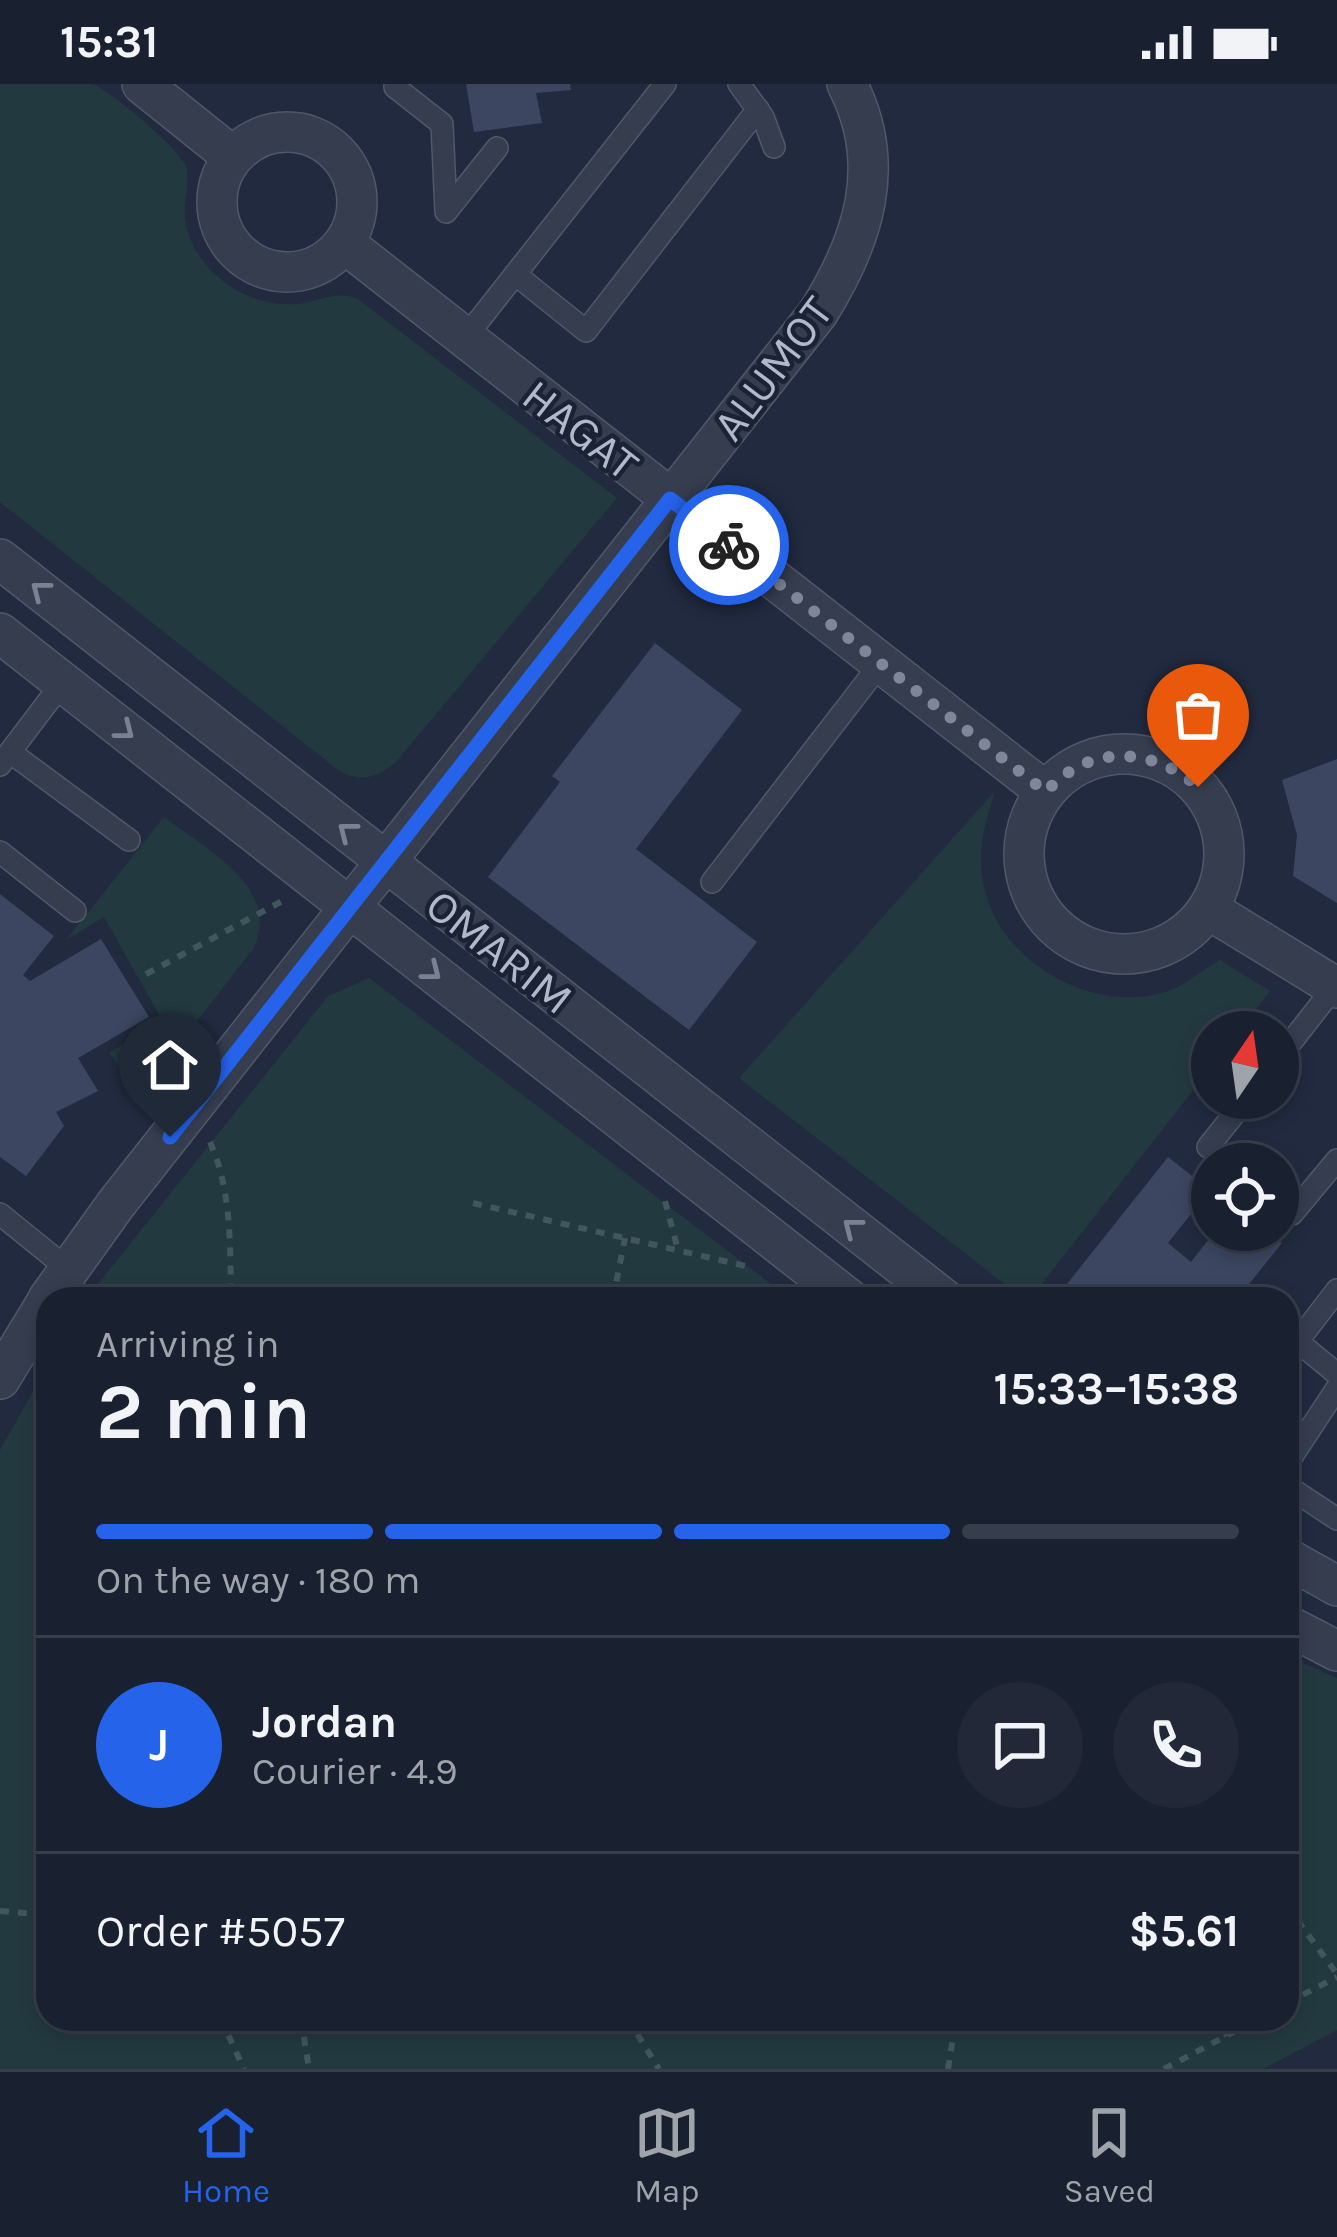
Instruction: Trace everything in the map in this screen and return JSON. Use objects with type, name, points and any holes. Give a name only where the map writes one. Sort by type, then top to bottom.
[{"type":"street","points":[[142,84],[233,157]]},
{"type":"street","name":"ALUMOT","points":[[57,1287],[818,313],[846,268],[863,224],[870,181],[867,140],[848,84]]},
{"type":"street","points":[[274,132],[303,133],[328,145],[346,165],[357,190],[356,218],[344,243],[324,261],[299,271],[271,270],[245,259],[227,239],[217,214],[218,186],[233,157],[249,142],[274,132]]},
{"type":"street","name":"HAGAT","points":[[344,243],[1046,792]]},
{"type":"street","name":"OMARIM","points":[[0,559],[929,1287]]},
{"type":"street","name":"OMARIM","points":[[0,633],[834,1287]]},
{"type":"street","points":[[1107,756],[1147,757],[1183,774],[1209,801],[1223,838],[1222,877],[1208,909],[1178,939],[1142,953],[1102,952],[1066,935],[1039,908],[1025,872],[1026,832],[1046,792],[1071,770],[1107,756]]},
{"type":"street","points":[[1208,909],[1336,987]]},
{"type":"street","name":"ALUMOT","points":[[0,1379],[36,1320]]},
{"type":"street","points":[[1299,1565],[1337,1586]]},
{"type":"street","points":[[1299,1631],[1337,1651]]},
{"type":"lane","points":[[398,84],[395,87],[442,124],[446,212],[497,148]]},
{"type":"lane","points":[[465,338],[665,84]]},
{"type":"lane","points":[[739,84],[758,109],[774,147]]},
{"type":"lane","points":[[515,274],[586,331],[758,109]]},
{"type":"lane","points":[[712,881],[881,663]]},
{"type":"lane","points":[[63,682],[5,759],[128,840]]},
{"type":"lane","points":[[0,852],[75,910]]},
{"type":"lane","points":[[1299,1033],[1336,987]]},
{"type":"lane","points":[[1212,1143],[1231,1119]]},
{"type":"lane","points":[[1299,1206],[1337,1160]]},
{"type":"lane","points":[[0,1214],[54,1287]]},
{"type":"lane","points":[[1299,1339],[1337,1290]]},
{"type":"lane","points":[[1299,1352],[1337,1374]]},
{"type":"lane","points":[[1299,1445],[1337,1388]]},
{"type":"lane","points":[[1299,1494],[1337,1519]]},
{"type":"path","points":[[146,974],[318,883]]},
{"type":"path","points":[[194,1106],[221,1167],[231,1287]]},
{"type":"path","points":[[473,1203],[767,1271]]},
{"type":"path","points":[[615,1287],[625,1236]]},
{"type":"path","points":[[0,1911],[36,1914]]},
{"type":"path","points":[[1299,1923],[1337,1975],[1299,1996]]},
{"type":"path","points":[[227,2031],[244,2069]]},
{"type":"path","points":[[303,2031],[309,2069]]},
{"type":"path","points":[[635,2031],[658,2069]]},
{"type":"path","points":[[948,2069],[954,2031]]},
{"type":"path","points":[[1223,2031],[1227,2036]]},
{"type":"path","points":[[1164,2069],[1236,2031]]},
{"type":"shaded area","points":[[0,84],[92,84],[101,88],[145,122],[183,161],[188,174],[185,215],[189,236],[219,278],[248,296],[270,302],[294,304],[338,296],[358,299],[617,498],[395,763],[381,772],[361,777],[338,770],[0,502]]},
{"type":"shaded area","points":[[995,791],[982,847],[983,882],[1007,937],[1028,959],[1082,989],[1112,996],[1142,997],[1171,990],[1220,960],[1270,991],[1254,1011],[1191,1011],[1191,1093],[1039,1287],[1009,1287],[739,1078]]},
{"type":"shaded area","points":[[164,817],[236,872],[258,907],[260,927],[253,949],[141,1093],[109,1053],[162,1020],[104,917],[66,940]]},
{"type":"shaded area","points":[[369,978],[775,1287],[96,1287],[328,996]]},
{"type":"shaded area","points":[[36,1386],[36,2031],[1299,2031],[1299,1661],[1337,1678],[1337,2030],[1263,2069],[0,2069],[0,1450]]},
{"type":"building","points":[[466,84],[570,84],[571,90],[536,93],[542,123],[474,132]]},
{"type":"building","points":[[655,643],[742,710],[636,849],[757,942],[689,1030],[488,877],[560,782],[552,776]]},
{"type":"building","points":[[1337,759],[1337,903],[1293,876],[1297,835],[1282,780]]},
{"type":"building","points":[[0,894],[54,936],[23,975],[30,981],[101,939],[149,1017],[78,1058],[98,1091],[56,1112],[64,1126],[26,1176],[0,1157]]},
{"type":"building","points":[[1168,1157],[1191,1175],[1191,1214],[1168,1243],[1191,1262],[1200,1251],[1276,1251],[1247,1287],[1065,1287]]},
{"type":"way so far","points":[[729,545],[1046,792],[1088,761],[1126,754],[1166,764],[1198,787]]},
{"type":"route","points":[[170,1137],[670,499],[729,545]]}]
